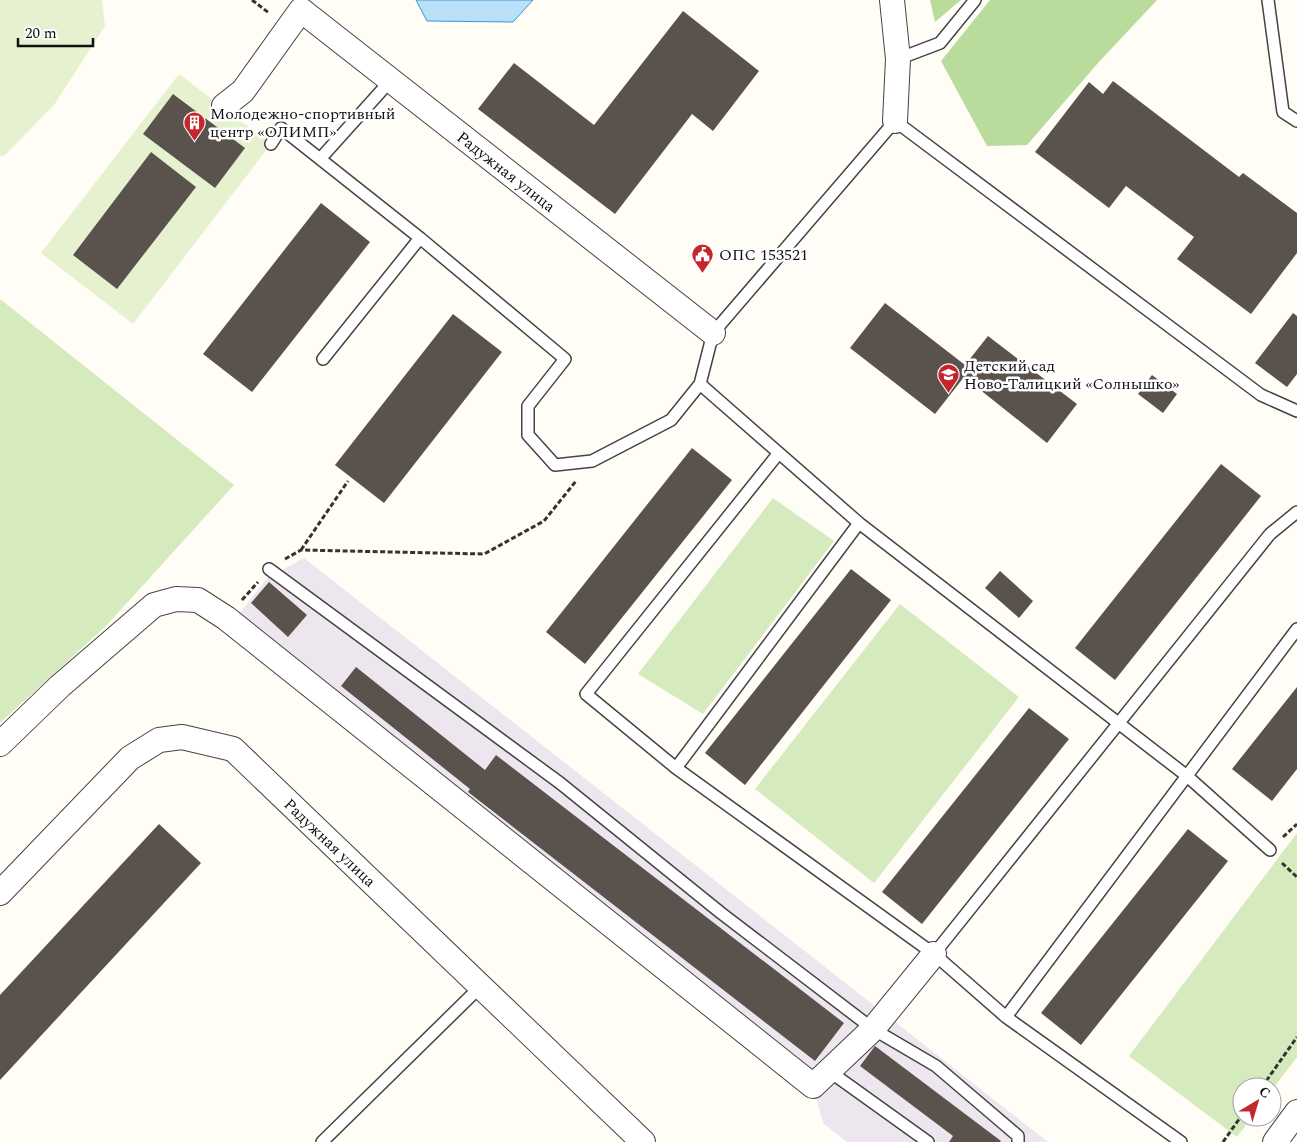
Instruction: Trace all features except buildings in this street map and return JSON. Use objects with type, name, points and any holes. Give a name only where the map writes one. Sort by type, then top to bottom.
[{"type":"street","points":[[892,0],[898,59],[895,121]]},
{"type":"street","name":"Радужная улица","points":[[224,106],[243,91],[301,10],[713,333]]},
{"type":"street","points":[[0,744],[67,680],[154,605],[176,599],[198,600],[226,618],[813,1086],[873,1029],[934,954]]},
{"type":"street","name":"Радужная улица","points":[[0,893],[130,758],[160,740],[182,737],[233,749],[643,1142]]},
{"type":"street","points":[[1275,1142],[1297,1112]]},
{"type":"lane","points":[[898,59],[940,43],[975,0]]},
{"type":"lane","points":[[1268,0],[1283,112],[1297,121]]},
{"type":"lane","points":[[320,159],[391,80]]},
{"type":"lane","points":[[270,144],[281,128],[420,238],[564,359],[528,406],[528,435],[555,465],[592,461],[671,420],[700,384],[713,333],[895,121],[1261,395],[1297,411]]},
{"type":"lane","points":[[323,359],[420,238]]},
{"type":"lane","points":[[700,384],[859,523],[1186,776],[1270,850]]},
{"type":"lane","points":[[778,454],[586,694],[676,768],[934,954],[1006,1017],[1181,1142]]},
{"type":"lane","points":[[934,954],[1270,534],[1297,512]]},
{"type":"lane","points":[[676,768],[859,523]]},
{"type":"lane","points":[[269,569],[560,783],[721,913],[873,1029],[936,1066],[1018,1136],[1018,1142]]},
{"type":"lane","points":[[1006,1017],[1297,629]]},
{"type":"lane","points":[[322,1142],[480,987]]},
{"type":"lane","points":[[829,1071],[928,1142]]},
{"type":"path","points":[[301,550],[484,554],[544,521],[592,461]]},
{"type":"path","points":[[226,618],[269,569],[301,550],[348,481]]},
{"type":"path","points":[[1269,1077],[1297,1037]]},
{"type":"path","points":[[1223,1142],[1234,1127]]},
{"type":"shaded area","points":[[304,558],[1048,1142],[847,1142],[823,1123],[813,1086],[237,617],[267,578]]},
{"type":"green space","points":[[0,0],[102,0],[105,26],[54,105],[5,155],[0,156]]},
{"type":"green space","points":[[930,0],[961,0],[935,22]]},
{"type":"green space","points":[[990,0],[1157,0],[1098,63],[1027,145],[987,146],[941,61]]},
{"type":"green space","points":[[179,74],[271,144],[133,324],[41,253]]},
{"type":"green space","points":[[0,299],[234,485],[107,625],[0,723]]},
{"type":"green space","points":[[773,498],[834,541],[703,714],[638,674]]},
{"type":"green space","points":[[900,604],[1019,697],[874,883],[755,789]]},
{"type":"green space","points":[[1297,833],[1297,1057],[1282,1077],[1232,1077],[1232,1127],[1244,1127],[1237,1137],[1129,1056]]},
{"type":"water","points":[[416,0],[533,0],[513,22],[427,21]]},
{"type":"place","name":"Молодежно-спортивный центр «ОЛИМП»","points":[[194,141]]},
{"type":"place","name":"ОПС 153521","points":[[703,273]]},
{"type":"place","name":"Детский сад Ново-Талицкий «Солнышко»","points":[[948,393]]}]
